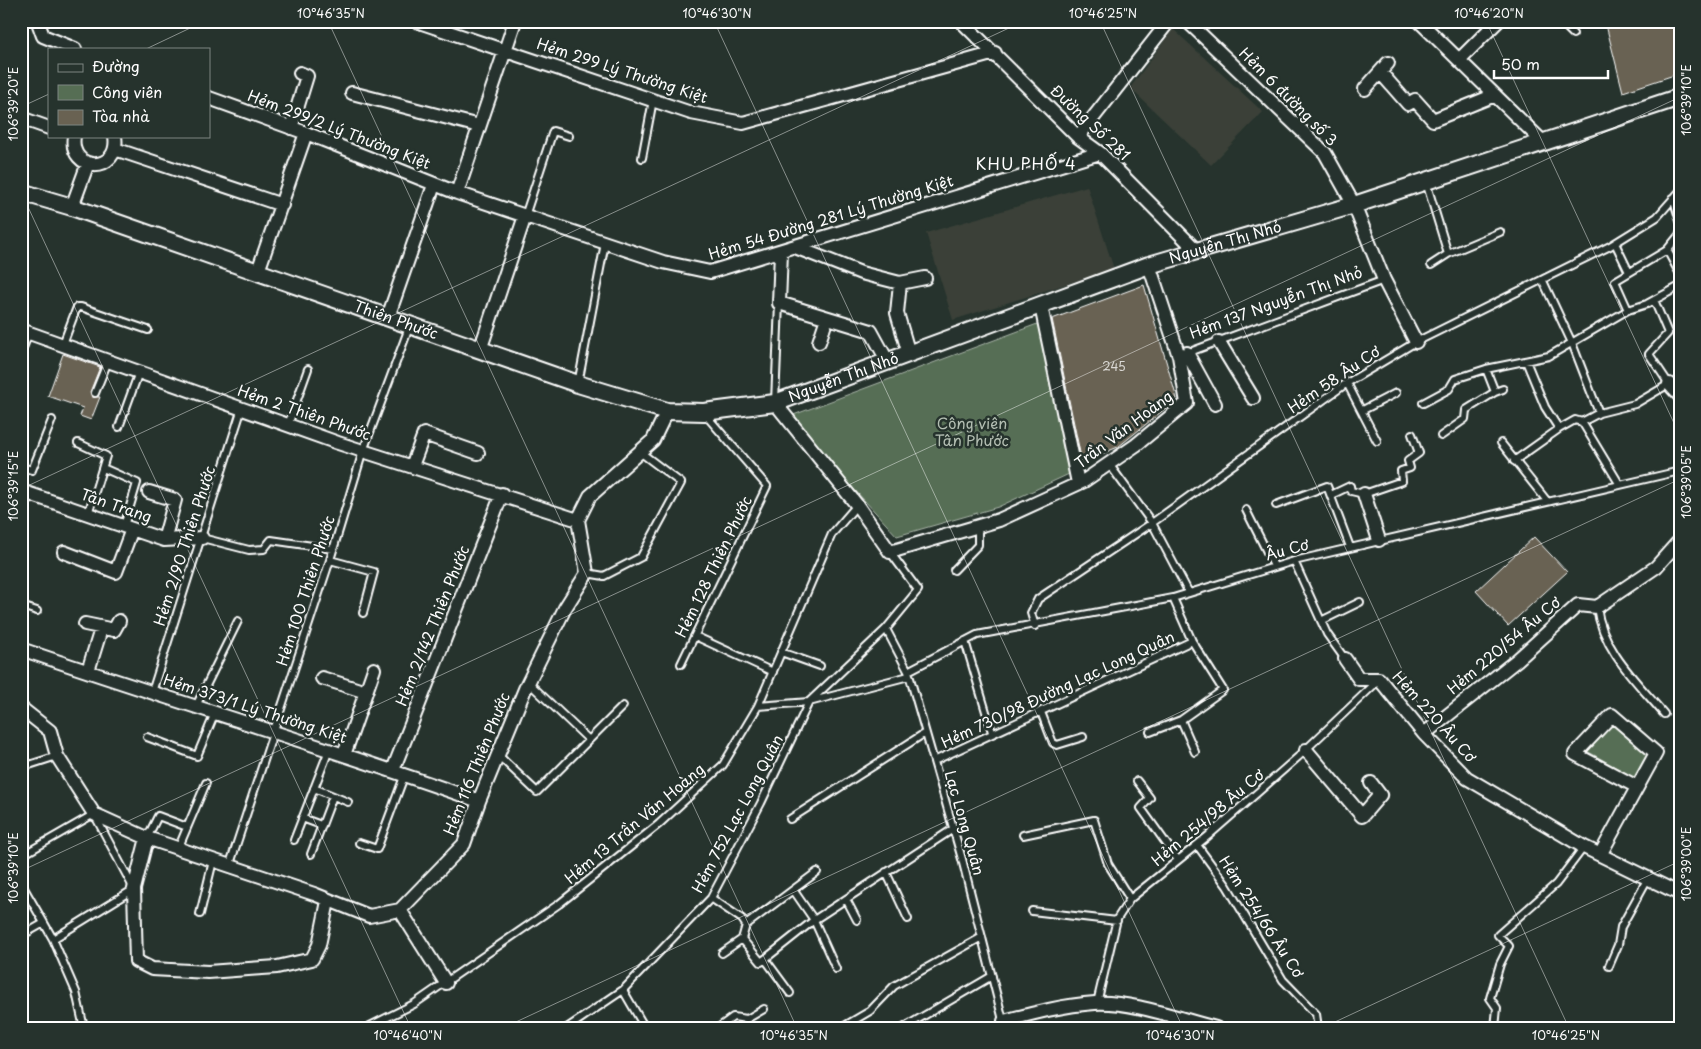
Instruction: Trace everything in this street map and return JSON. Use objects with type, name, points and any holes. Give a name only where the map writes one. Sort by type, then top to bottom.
[{"type":"street","points":[[42,21],[39,25],[43,36],[73,48]]},
{"type":"street","name":"Hẻm 299 Lý Thường Kiệt","points":[[416,21],[691,113],[743,123],[994,53]]},
{"type":"street","points":[[457,193],[515,21]]},
{"type":"street","name":"Đường Số 281","points":[[961,21],[1078,137],[1100,153],[1196,250]]},
{"type":"street","points":[[1078,137],[1169,21]]},
{"type":"street","name":"Hẻm 6 đường số 3","points":[[1187,21],[1324,153],[1354,205]]},
{"type":"street","points":[[1419,21],[1543,142]]},
{"type":"street","points":[[1459,60],[1498,21]]},
{"type":"street","points":[[1365,89],[1384,68],[1408,104],[1415,100],[1433,120],[1495,95]]},
{"type":"street","points":[[291,128],[307,76],[300,73]]},
{"type":"street","points":[[352,93],[479,126]]},
{"type":"street","name":"Nguyễn Thị Nhỏ","points":[[775,403],[1149,265],[1354,205],[1680,97]]},
{"type":"street","name":"Hẻm 299/2 Lý Thường Kiệt","points":[[210,98],[306,133],[457,193]]},
{"type":"street","points":[[21,118],[48,128]]},
{"type":"street","points":[[258,272],[306,133]]},
{"type":"street","points":[[74,138],[74,150],[82,160],[88,163],[102,163],[112,155],[115,143],[282,205]]},
{"type":"street","name":"Hẻm 54 Đường 281 Lý Thường Kiệt","points":[[457,193],[662,262],[710,272],[1100,153]]},
{"type":"street","points":[[72,207],[88,163]]},
{"type":"street","points":[[388,317],[434,185]]},
{"type":"street","name":"Thiên Phước","points":[[21,192],[72,207],[578,384],[667,411],[704,412],[775,403]]},
{"type":"street","name":"Hẻm 137 Nguyễn Thị Nhỏ","points":[[1354,205],[1384,280],[1416,342]]},
{"type":"street","points":[[480,350],[525,216]]},
{"type":"street","points":[[795,247],[861,273],[900,282],[926,278]]},
{"type":"street","points":[[780,252],[779,303],[871,332],[888,362]]},
{"type":"street","name":"Trần Văn Hoàng","points":[[890,552],[998,520],[1078,483],[1136,445],[1187,403],[1183,355],[1149,265]]},
{"type":"street","points":[[900,282],[897,313],[909,354]]},
{"type":"street","points":[[1041,306],[1078,483]]},
{"type":"street","points":[[819,342],[827,318]]},
{"type":"street","name":"Hẻm 2 Thiên Phước","points":[[25,331],[362,451],[502,494],[578,520]]},
{"type":"street","points":[[1219,342],[1253,398]]},
{"type":"street","points":[[1183,355],[1215,404]]},
{"type":"street","points":[[1669,384],[1680,396]]},
{"type":"street","points":[[775,403],[857,505],[890,552]]},
{"type":"street","points":[[587,573],[578,520],[590,496],[653,440],[667,411]]},
{"type":"street","points":[[412,466],[424,434],[478,453]]},
{"type":"street","name":"Tân Trang","points":[[21,491],[164,540],[202,538]]},
{"type":"street","points":[[149,492],[175,500],[164,540]]},
{"type":"street","name":"Hẻm 2/142 Thiên Phước","points":[[399,772],[502,494]]},
{"type":"street","points":[[1364,494],[1379,540]]},
{"type":"street","points":[[64,552],[116,572],[128,528]]},
{"type":"street","name":"Hẻm 220/54 Âu Cơ","points":[[1424,734],[1516,660],[1578,605],[1597,607],[1656,567],[1680,540]]},
{"type":"street","name":"Hẻm 116 Thiên Phước","points":[[400,910],[464,844],[479,800],[528,682],[565,608],[587,573]]},
{"type":"street","points":[[85,624],[101,629],[114,630],[119,621]]},
{"type":"street","points":[[88,671],[101,629]]},
{"type":"street","name":"Hẻm 373/1 Lý Thường Kiệt","points":[[21,649],[273,733],[399,772],[479,800]]},
{"type":"street","name":"Hẻm 220 Âu Cơ","points":[[1345,659],[1359,679],[1380,679],[1424,734],[1467,778],[1584,847],[1680,894]]},
{"type":"street","points":[[344,755],[374,668]]},
{"type":"street","points":[[322,678],[366,692]]},
{"type":"street","points":[[21,708],[50,731],[57,756],[94,814],[147,838],[328,900],[369,916],[400,910],[446,983]]},
{"type":"street","points":[[1600,855],[1656,753],[1612,715],[1575,754],[1637,787]]},
{"type":"street","points":[[1306,750],[1362,816],[1380,795],[1371,783]]},
{"type":"street","points":[[147,838],[134,889],[136,961],[152,969],[228,970],[277,967],[312,959],[319,945],[328,900]]},
{"type":"street","points":[[1005,1024],[1051,1008],[1097,1003],[1154,1010],[1211,1027]]},
{"type":"lane","points":[[1560,21],[1573,34]]},
{"type":"lane","points":[[642,158],[653,100]]},
{"type":"lane","points":[[525,216],[553,131],[569,136]]},
{"type":"lane","points":[[1426,181],[1448,254]]},
{"type":"lane","name":"Hẻm 58 Âu Cơ","points":[[1035,626],[1031,614],[1038,599],[1152,523],[1348,383],[1416,342],[1543,281],[1615,243],[1657,217],[1680,191]]},
{"type":"lane","points":[[1673,198],[1680,221]]},
{"type":"lane","points":[[1431,265],[1448,254],[1500,232]]},
{"type":"lane","points":[[1628,310],[1615,281],[1668,250],[1680,234]]},
{"type":"lane","points":[[578,384],[605,243]]},
{"type":"lane","points":[[1615,243],[1629,272]]},
{"type":"lane","points":[[1668,250],[1680,274]]},
{"type":"lane","name":"Hẻm 137 Nguyễn Thị Nhỏ","points":[[1183,355],[1384,280]]},
{"type":"lane","points":[[1543,281],[1572,343],[1599,413]]},
{"type":"lane","points":[[1423,403],[1449,389],[1455,379],[1486,368],[1549,356],[1628,310],[1654,300],[1680,286]]},
{"type":"lane","points":[[1582,422],[1599,413],[1635,404],[1669,384],[1649,354],[1668,333],[1654,300]]},
{"type":"lane","points":[[775,403],[779,303]]},
{"type":"lane","points":[[63,344],[77,308],[81,307],[148,330]]},
{"type":"lane","name":"Hẻm 100 Thiên Phước","points":[[229,867],[330,560],[362,451],[410,325]]},
{"type":"lane","points":[[21,352],[25,331]]},
{"type":"lane","points":[[95,393],[108,360]]},
{"type":"lane","points":[[1526,361],[1545,407],[1559,429]]},
{"type":"lane","points":[[1486,368],[1495,392]]},
{"type":"lane","points":[[288,425],[308,369]]},
{"type":"lane","points":[[119,427],[139,372]]},
{"type":"lane","points":[[1348,383],[1377,440]]},
{"type":"lane","points":[[1441,436],[1466,419],[1466,410],[1503,389]]},
{"type":"lane","points":[[1363,410],[1396,393]]},
{"type":"lane","name":"Hẻm 2/90 Thiên Phước","points":[[152,692],[242,408]]},
{"type":"lane","name":"Hẻm 128 Thiên Phước","points":[[681,664],[767,486],[704,412]]},
{"type":"lane","points":[[21,467],[32,470],[52,420]]},
{"type":"lane","points":[[1514,461],[1575,420],[1582,422],[1620,485]]},
{"type":"lane","points":[[1331,495],[1350,486],[1351,491],[1364,494],[1402,481],[1401,471],[1410,468],[1408,461],[1419,453],[1412,434]]},
{"type":"lane","points":[[78,443],[106,456],[88,514]]},
{"type":"lane","points":[[1501,443],[1547,501]]},
{"type":"lane","points":[[587,573],[604,576],[640,557],[681,483],[640,452]]},
{"type":"lane","points":[[1108,464],[1152,523],[1189,593]]},
{"type":"lane","points":[[103,468],[137,483],[128,528]]},
{"type":"lane","name":"Âu Cơ","points":[[809,702],[909,673],[976,635],[1035,626],[1173,598],[1274,566],[1680,471]]},
{"type":"lane","points":[[1276,505],[1327,486],[1350,547]]},
{"type":"lane","name":"Hẻm 13 Trần Văn Hoàng","points":[[369,1027],[414,1004],[560,904],[659,824],[724,765],[758,706],[832,534],[857,505]]},
{"type":"lane","points":[[1246,510],[1274,566]]},
{"type":"lane","points":[[954,570],[978,545],[978,526]]},
{"type":"lane","points":[[202,538],[249,550],[264,549],[271,540],[333,549]]},
{"type":"lane","points":[[758,706],[809,702],[886,629],[918,590],[890,552]]},
{"type":"lane","points":[[330,560],[374,572],[363,612]]},
{"type":"lane","name":"Hẻm 220 Âu Cơ","points":[[1294,561],[1327,634],[1345,659]]},
{"type":"lane","points":[[1150,732],[1181,720],[1223,690],[1192,641],[1173,598]]},
{"type":"lane","points":[[1321,621],[1360,602]]},
{"type":"lane","points":[[21,606],[37,611]]},
{"type":"lane","points":[[1597,607],[1599,625],[1618,660],[1664,714]]},
{"type":"lane","points":[[196,706],[238,621]]},
{"type":"lane","name":"Lạc Long Quân","points":[[886,629],[909,673],[953,828],[1005,1024]]},
{"type":"lane","points":[[695,636],[772,672]]},
{"type":"lane","points":[[965,641],[992,732]]},
{"type":"lane","name":"Hẻm 730/98 Đường Lạc Long Quân","points":[[934,761],[992,732],[1041,712],[1192,641]]},
{"type":"lane","points":[[781,652],[820,666]]},
{"type":"lane","name":"Hẻm 254/98 Âu Cơ","points":[[1097,1003],[1117,921],[1130,899],[1197,845],[1306,750],[1380,679]]},
{"type":"lane","points":[[528,682],[589,740]]},
{"type":"lane","name":"Hẻm 752 Lạc Long Quân","points":[[567,1028],[623,990],[711,898],[761,803],[809,702]]},
{"type":"lane","points":[[498,755],[537,792],[623,706]]},
{"type":"lane","points":[[1041,712],[1053,743],[1057,745],[1083,738]]},
{"type":"lane","points":[[146,737],[197,756],[215,713]]},
{"type":"lane","points":[[1181,720],[1195,752]]},
{"type":"lane","points":[[790,819],[925,733]]},
{"type":"lane","points":[[294,840],[330,750]]},
{"type":"lane","points":[[21,765],[26,766],[57,756]]},
{"type":"lane","points":[[359,843],[376,850],[399,772]]},
{"type":"lane","points":[[1137,782],[1150,798],[1141,808],[1178,860]]},
{"type":"lane","points":[[178,849],[206,783]]},
{"type":"lane","points":[[314,788],[348,802]]},
{"type":"lane","points":[[311,854],[332,796]]},
{"type":"lane","points":[[21,856],[94,814],[134,889],[53,939]]},
{"type":"lane","points":[[147,838],[158,816],[187,827]]},
{"type":"lane","points":[[302,818],[321,825]]},
{"type":"lane","points":[[1023,835],[1094,820],[1108,864],[1130,899]]},
{"type":"lane","points":[[742,939],[762,962],[814,920],[953,828]]},
{"type":"lane","name":"Hẻm 254/66 Âu Cơ","points":[[1197,845],[1227,886],[1283,980],[1316,1014],[1318,1028]]},
{"type":"lane","points":[[1495,1028],[1497,1008],[1490,998],[1500,964],[1509,946],[1498,935],[1556,884],[1584,847]]},
{"type":"lane","points":[[200,914],[213,861]]},
{"type":"lane","points":[[722,953],[742,939],[746,925],[818,872]]},
{"type":"lane","points":[[886,872],[908,919]]},
{"type":"lane","points":[[1610,966],[1618,945],[1621,927],[1648,878]]},
{"type":"lane","points":[[21,883],[53,939],[76,992],[84,1028]]},
{"type":"lane","points":[[794,891],[814,920],[836,969]]},
{"type":"lane","points":[[711,898],[742,919],[746,925]]},
{"type":"lane","points":[[846,899],[857,920]]},
{"type":"lane","points":[[1032,911],[1117,921]]},
{"type":"lane","points":[[21,936],[44,923]]},
{"type":"lane","points":[[841,1028],[870,1010],[894,986],[982,937]]},
{"type":"lane","points":[[765,958],[790,993]]},
{"type":"lane","points":[[903,1028],[992,976]]},
{"type":"lane","points":[[623,990],[644,1028]]},
{"type":"lane","points":[[718,1028],[733,1017],[747,1019],[764,1009]]},
{"type":"shaded area","points":[[1173,29],[1263,112],[1211,165],[1130,88]]},
{"type":"shaded area","points":[[1087,186],[1114,269],[953,320],[926,233]]},
{"type":"shaded area","points":[[21,907],[32,924],[21,930]]},
{"type":"green space","name":"Công viên Tân Phước","points":[[1040,323],[1069,474],[998,507],[897,536],[788,417]]},
{"type":"green space","points":[[1614,723],[1649,751],[1635,778],[1587,751]]},
{"type":"building","points":[[1605,21],[1680,21],[1680,73],[1623,92]]},
{"type":"building","points":[[1144,285],[1177,399],[1118,447],[1082,462],[1052,319]]},
{"type":"building","points":[[63,354],[100,367],[90,392],[93,397],[100,397],[91,420],[80,416],[83,408],[48,396]]},
{"type":"building","points":[[1534,537],[1567,572],[1508,626],[1476,591]]},
{"type":"district","name":"KHU PHỐ 4","points":[[1026,164]]}]
